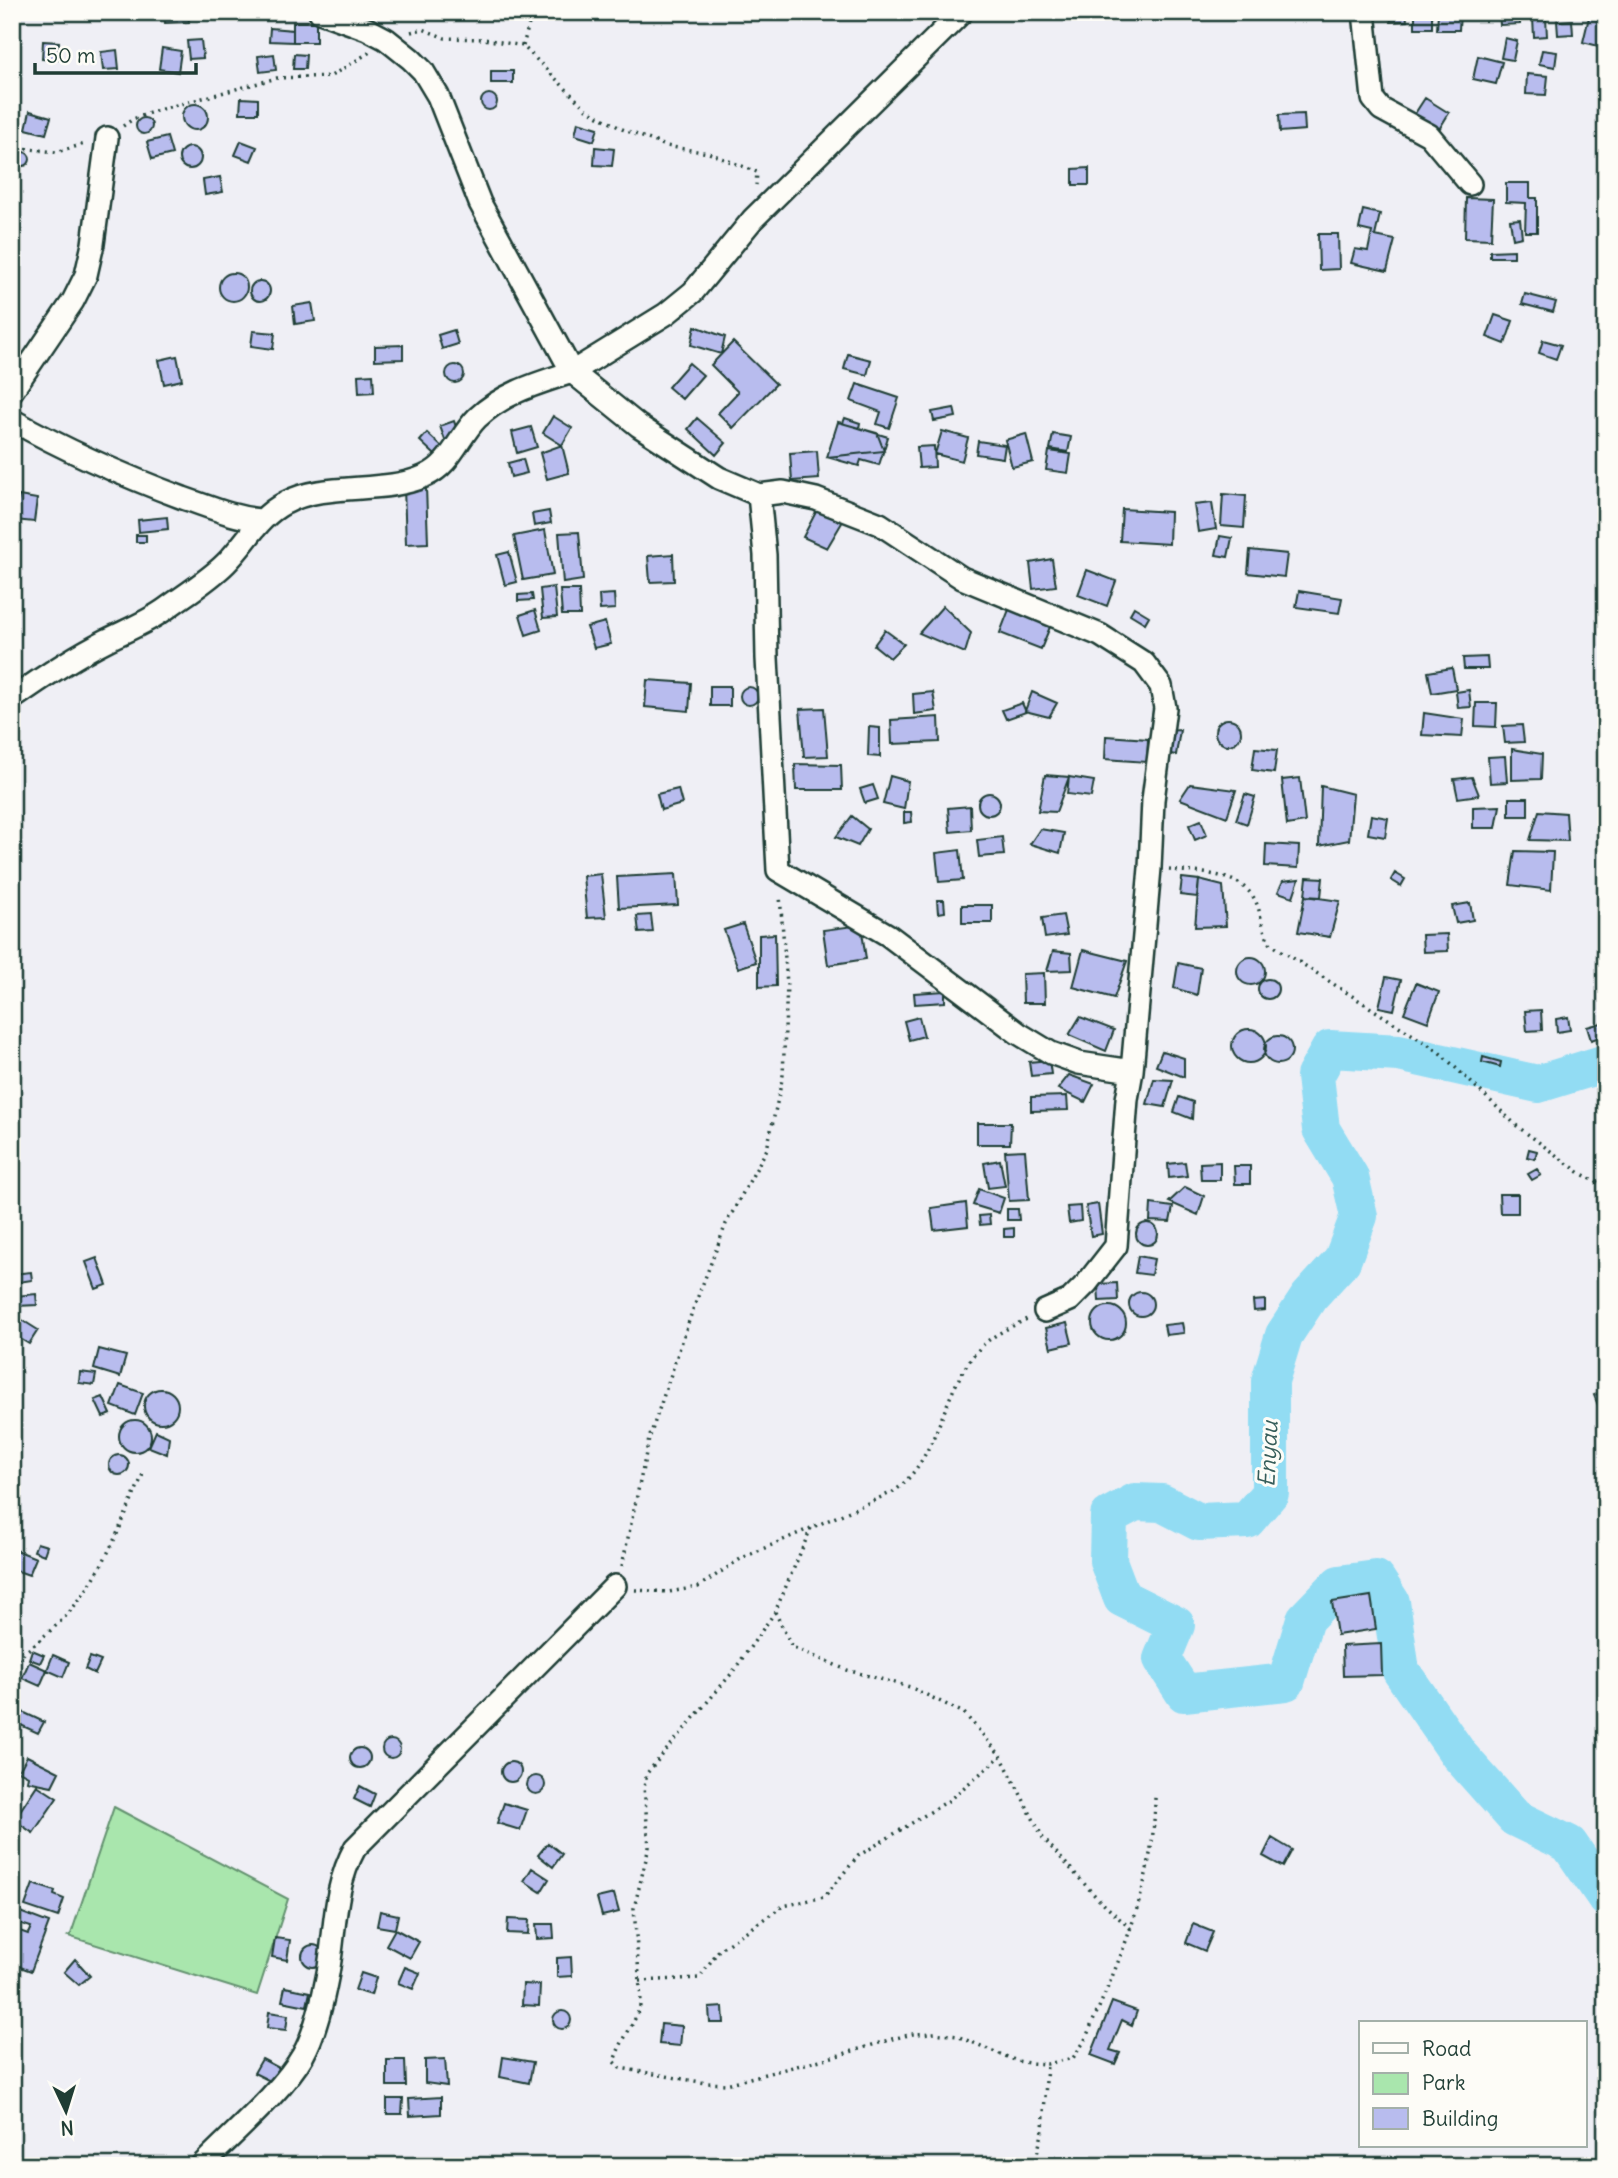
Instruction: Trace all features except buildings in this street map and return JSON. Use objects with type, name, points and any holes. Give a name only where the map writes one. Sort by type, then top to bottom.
[{"type":"street","points":[[320,12],[386,39],[423,71],[438,96],[480,203],[572,372],[639,426],[719,478],[760,495],[783,492],[816,499],[880,524],[962,578],[1100,635],[1144,663],[1161,686],[1166,708],[1153,800],[1150,868],[1132,1071],[1127,1099],[1116,1246],[1070,1300],[1045,1311]]},
{"type":"street","points":[[12,699],[58,666],[164,610],[225,563],[260,520],[285,502],[300,496],[426,476],[443,464],[476,419],[500,400],[528,386],[572,372],[666,314],[693,292],[753,219],[962,12]]},
{"type":"street","points":[[1364,12],[1373,99],[1381,109],[1429,135],[1470,184]]},
{"type":"street","points":[[12,391],[72,301],[86,275],[93,244],[107,138]]},
{"type":"street","points":[[12,420],[59,447],[93,459],[136,481],[227,515],[260,520]]},
{"type":"street","points":[[760,495],[765,555],[766,658],[778,870],[888,934],[1018,1032],[1051,1053],[1079,1063],[1132,1071]]},
{"type":"street","points":[[201,2166],[278,2087],[303,2055],[316,2023],[328,1973],[340,1882],[355,1848],[615,1586]]},
{"type":"path","points":[[523,46],[532,12]]},
{"type":"path","points":[[12,147],[56,152],[107,138]]},
{"type":"path","points":[[1150,868],[1233,879],[1254,897],[1265,935],[1271,944],[1438,1051],[1517,1126],[1580,1173],[1606,1187]]},
{"type":"path","points":[[778,870],[787,984],[784,1062],[767,1149],[726,1224],[692,1312],[649,1439],[626,1557],[615,1586],[669,1592],[698,1587],[743,1558],[893,1492],[908,1482],[922,1462],[968,1364],[982,1347],[1001,1331],[1045,1311]]},
{"type":"path","points":[[12,1663],[63,1619],[86,1589],[112,1543],[144,1472]]},
{"type":"path","points":[[811,1528],[775,1612],[732,1673],[647,1773],[644,1787],[649,1847],[634,1908],[641,2002],[638,2014],[617,2052],[614,2062],[620,2068],[726,2084],[840,2056],[913,2034],[957,2036],[1017,2061],[1047,2064],[1068,2060],[1078,2054],[1132,1930],[1145,1886],[1153,1839],[1156,1796]]},
{"type":"path","points":[[775,1612],[792,1647],[847,1670],[911,1687],[964,1713],[1001,1756],[1043,1838],[1098,1899],[1132,1930]]},
{"type":"path","points":[[640,1981],[699,1978],[719,1950],[783,1906],[824,1897],[858,1856],[948,1801],[1001,1756]]},
{"type":"path","points":[[1034,2166],[1043,2130],[1047,2064]]},
{"type":"green space","points":[[114,1807],[288,1899],[257,1995],[68,1936],[71,1934]]},
{"type":"waterway","name":"Enyau","points":[[1606,1063],[1538,1084],[1399,1053],[1330,1049],[1315,1076],[1321,1129],[1350,1177],[1359,1216],[1342,1261],[1309,1297],[1284,1335],[1270,1381],[1270,1493],[1247,1520],[1199,1522],[1162,1503],[1135,1502],[1109,1516],[1108,1561],[1122,1598],[1176,1625],[1162,1659],[1184,1693],[1286,1682],[1305,1619],[1339,1584],[1376,1579],[1391,1602],[1401,1671],[1459,1755],[1515,1818],[1569,1844],[1606,1898]]}]
